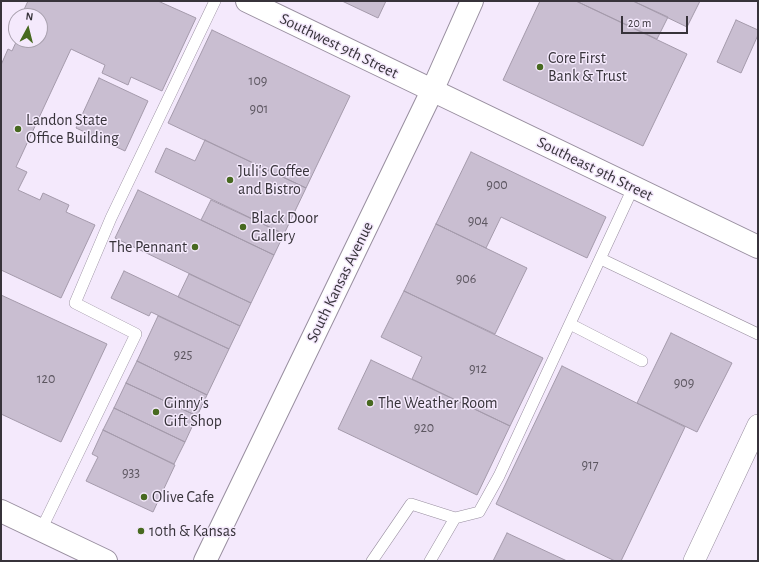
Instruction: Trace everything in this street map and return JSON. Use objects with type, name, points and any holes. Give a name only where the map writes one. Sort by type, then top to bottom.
[{"type":"main road","name":"Southwest 9th Street","points":[[247,1],[432,91]]},
{"type":"main road","name":"South Kansas Avenue","points":[[206,561],[432,91],[472,1]]},
{"type":"main road","name":"Southeast 9th Street","points":[[432,91],[758,247]]},
{"type":"main road","points":[[1,511],[106,561]]},
{"type":"street","points":[[694,561],[758,425]]},
{"type":"lane","points":[[41,530],[136,334],[75,303],[111,218],[215,1]]},
{"type":"lane","points":[[372,561],[411,504],[455,518],[479,512],[499,476],[633,188]]},
{"type":"lane","points":[[601,259],[758,334]]},
{"type":"lane","points":[[570,324],[642,361]]},
{"type":"lane","points":[[430,561],[455,518]]},
{"type":"building","name":"Landon State Office Building","points":[[28,1],[158,1],[196,18],[162,91],[131,77],[128,85],[102,73],[105,65],[71,49],[16,167],[27,172],[18,190],[40,200],[43,193],[69,205],[66,212],[95,225],[61,298],[1,270],[1,65],[8,49],[12,51],[13,48],[48,48],[48,8],[25,8]]},
{"type":"building","points":[[342,1],[386,1],[378,18]]},
{"type":"building","points":[[540,1],[576,1],[687,54],[643,146],[503,80]]},
{"type":"building","points":[[576,1],[633,1],[668,17],[657,39]]},
{"type":"building","points":[[633,1],[700,1],[687,27]]},
{"type":"building","points":[[736,20],[758,30],[758,35],[741,73],[717,62]]},
{"type":"building","points":[[212,30],[350,96],[306,188],[168,123]]},
{"type":"building","points":[[99,78],[148,101],[125,151],[76,128]]},
{"type":"building","name":"Juli's Coffee and Bistro","points":[[205,140],[306,188],[284,234],[155,172],[166,148],[195,161]]},
{"type":"building","points":[[471,152],[606,217],[587,258],[501,217],[486,248],[436,224]]},
{"type":"building","name":"The Pennant","points":[[138,190],[274,255],[251,303],[115,238]]},
{"type":"building","name":"Black Door Gallery","points":[[211,200],[284,234],[274,255],[201,220]]},
{"type":"building","points":[[436,224],[527,268],[495,334],[404,291]]},
{"type":"building","points":[[124,271],[240,326],[229,349],[151,312],[149,316],[111,298]]},
{"type":"building","points":[[189,274],[251,303],[240,326],[178,297]]},
{"type":"building","points":[[404,291],[543,358],[510,426],[412,379],[422,357],[381,337]]},
{"type":"building","points":[[1,295],[107,344],[61,442],[1,414]]},
{"type":"building","points":[[158,316],[229,349],[207,395],[137,361]]},
{"type":"building","points":[[671,333],[732,363],[697,432],[637,403]]},
{"type":"building","points":[[371,360],[510,426],[477,495],[338,429]]},
{"type":"building","points":[[137,361],[207,395],[197,416],[126,383]]},
{"type":"building","points":[[562,366],[685,427],[621,561],[615,561],[496,504]]},
{"type":"building","name":"Ginny's Gift Shop","points":[[126,383],[197,416],[185,442],[114,408]]},
{"type":"building","points":[[114,408],[185,442],[174,464],[103,430]]},
{"type":"building","points":[[103,430],[175,465],[153,512],[86,481],[98,457],[92,454]]},
{"type":"building","points":[[507,533],[567,561],[493,561]]},
{"type":"place","name":"Core First Bank & Trust","points":[[540,67]]},
{"type":"place","name":"Landon State Office Building","points":[[18,129]]},
{"type":"place","name":"Juli's Coffee and Bistro","points":[[230,180]]},
{"type":"place","name":"Black Door Gallery","points":[[243,227]]},
{"type":"place","name":"The Pennant","points":[[195,247]]},
{"type":"place","name":"The Weather Room","points":[[370,403]]},
{"type":"place","name":"Ginny's Gift Shop","points":[[156,412]]},
{"type":"place","name":"Olive Cafe","points":[[144,497]]},
{"type":"place","name":"10th & Kansas","points":[[141,531]]}]
